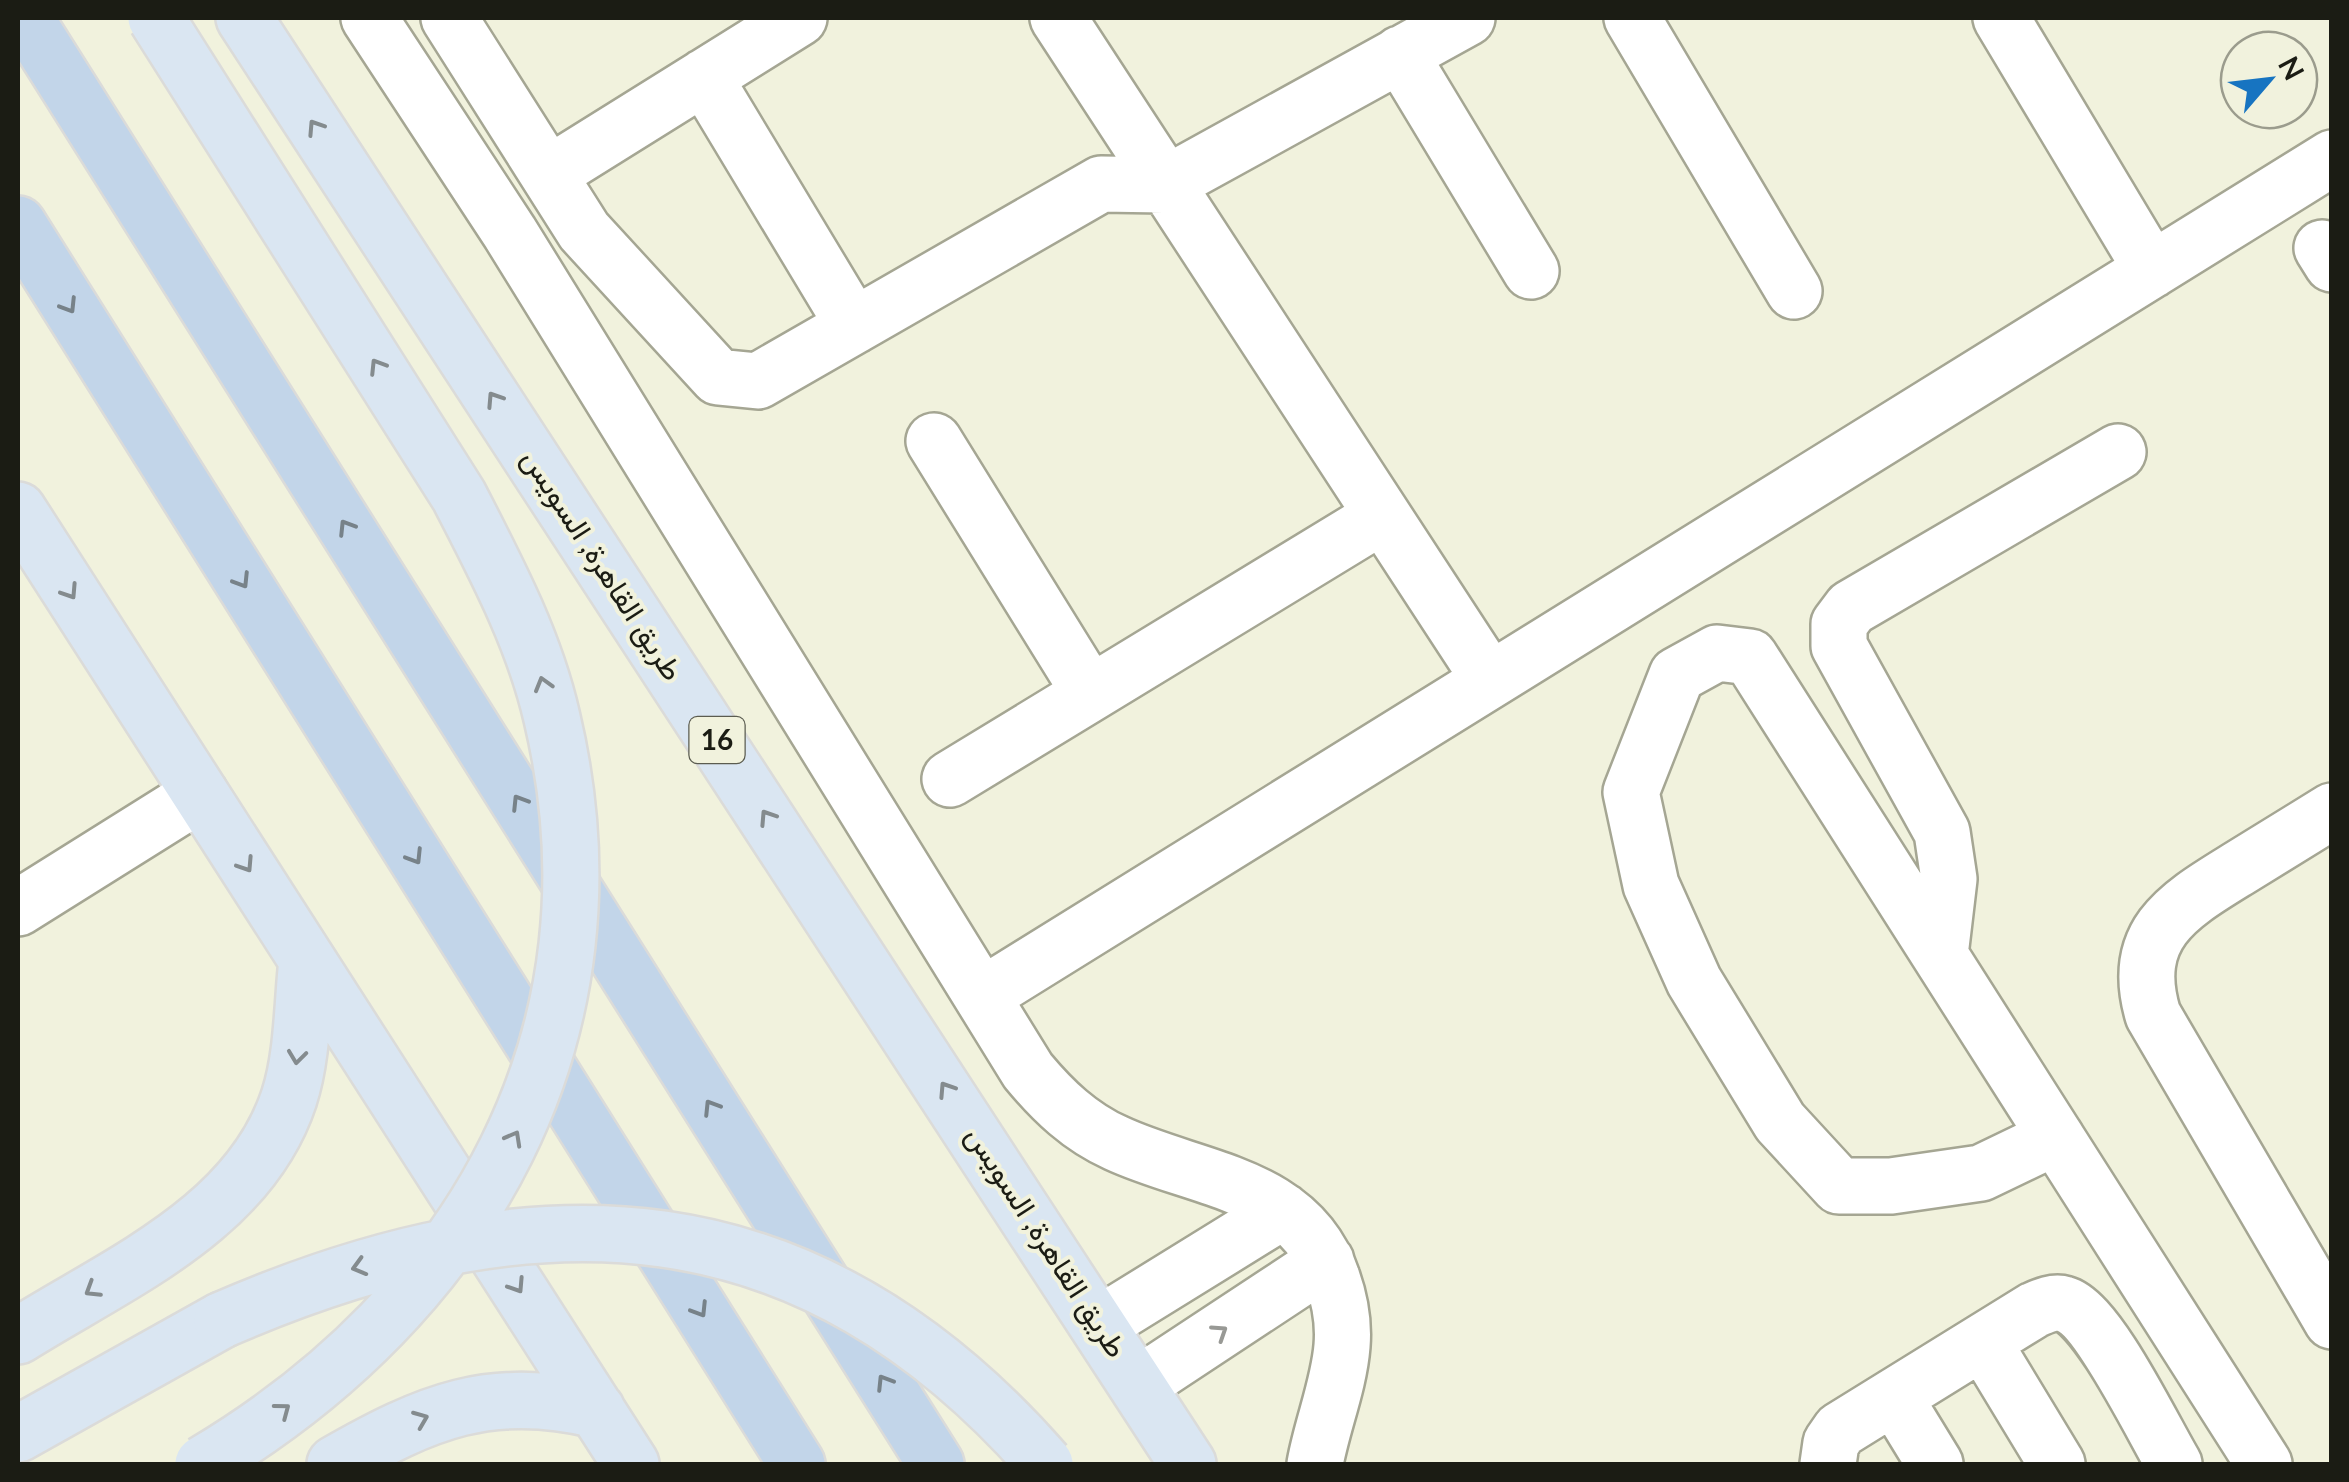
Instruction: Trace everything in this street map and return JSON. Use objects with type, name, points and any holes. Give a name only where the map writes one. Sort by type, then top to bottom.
[{"type":"highway","points":[[25,18],[936,1464]]},
{"type":"highway","points":[[18,224],[797,1464]]},
{"type":"main road","points":[[156,18],[459,496],[489,554],[515,606],[541,679],[564,774],[570,832],[567,948],[558,1006],[525,1118],[494,1174],[451,1239],[380,1325],[286,1409],[202,1464]]},
{"type":"main road","name":"طريق القاهرة, السويس","points":[[244,18],[1188,1464]]},
{"type":"main road","points":[[18,510],[631,1464]]},
{"type":"main road","points":[[18,1336],[196,1224],[245,1180],[264,1154],[290,1094],[307,960]]},
{"type":"main road","points":[[18,1434],[166,1348],[308,1284],[461,1242],[579,1231],[686,1241],[772,1266],[839,1294],[931,1352],[972,1387],[1045,1464]]},
{"type":"main road","points":[[335,1464],[396,1430],[466,1404],[532,1399],[597,1410]]},
{"type":"lane","points":[[369,18],[510,233],[1028,1072],[1083,1125],[1116,1144],[1267,1198],[1302,1225],[1326,1261],[1340,1303],[1342,1347],[1315,1464]]},
{"type":"lane","points":[[449,18],[584,230],[718,377],[758,381],[1101,184],[1164,185],[1468,18]]},
{"type":"lane","points":[[548,174],[799,18]]},
{"type":"lane","points":[[1058,18],[1490,680]]},
{"type":"lane","points":[[1632,18],[1794,292]]},
{"type":"lane","points":[[2001,18],[2152,270]]},
{"type":"lane","points":[[1400,54],[1531,270]]},
{"type":"lane","points":[[704,77],[854,326]]},
{"type":"lane","points":[[982,995],[2332,158]]},
{"type":"lane","points":[[934,440],[1090,693]]},
{"type":"lane","points":[[1940,955],[1949,879],[1942,832],[1839,646],[1839,624],[1851,608],[2118,452]]},
{"type":"lane","points":[[950,779],[1382,516]]},
{"type":"lane","points":[[2056,1137],[1982,1173],[1891,1186],[1839,1186],[1780,1122],[1694,981],[1651,885],[1631,792],[1677,675],[1717,652],[1750,657],[2056,1137],[2264,1464]]},
{"type":"lane","points":[[18,908],[200,794]]},
{"type":"lane","points":[[2332,811],[2180,904],[2157,933],[2146,972],[2153,1015],[2332,1321]]},
{"type":"lane","points":[[1100,1324],[1283,1210]]},
{"type":"lane","points":[[1138,1385],[1326,1261]]},
{"type":"lane","points":[[1828,1464],[1831,1443],[1840,1430],[2047,1304],[2063,1303],[2080,1312],[2174,1464]]},
{"type":"lane","points":[[1983,1342],[2057,1464]]},
{"type":"lane","points":[[1894,1397],[1935,1464]]}]
